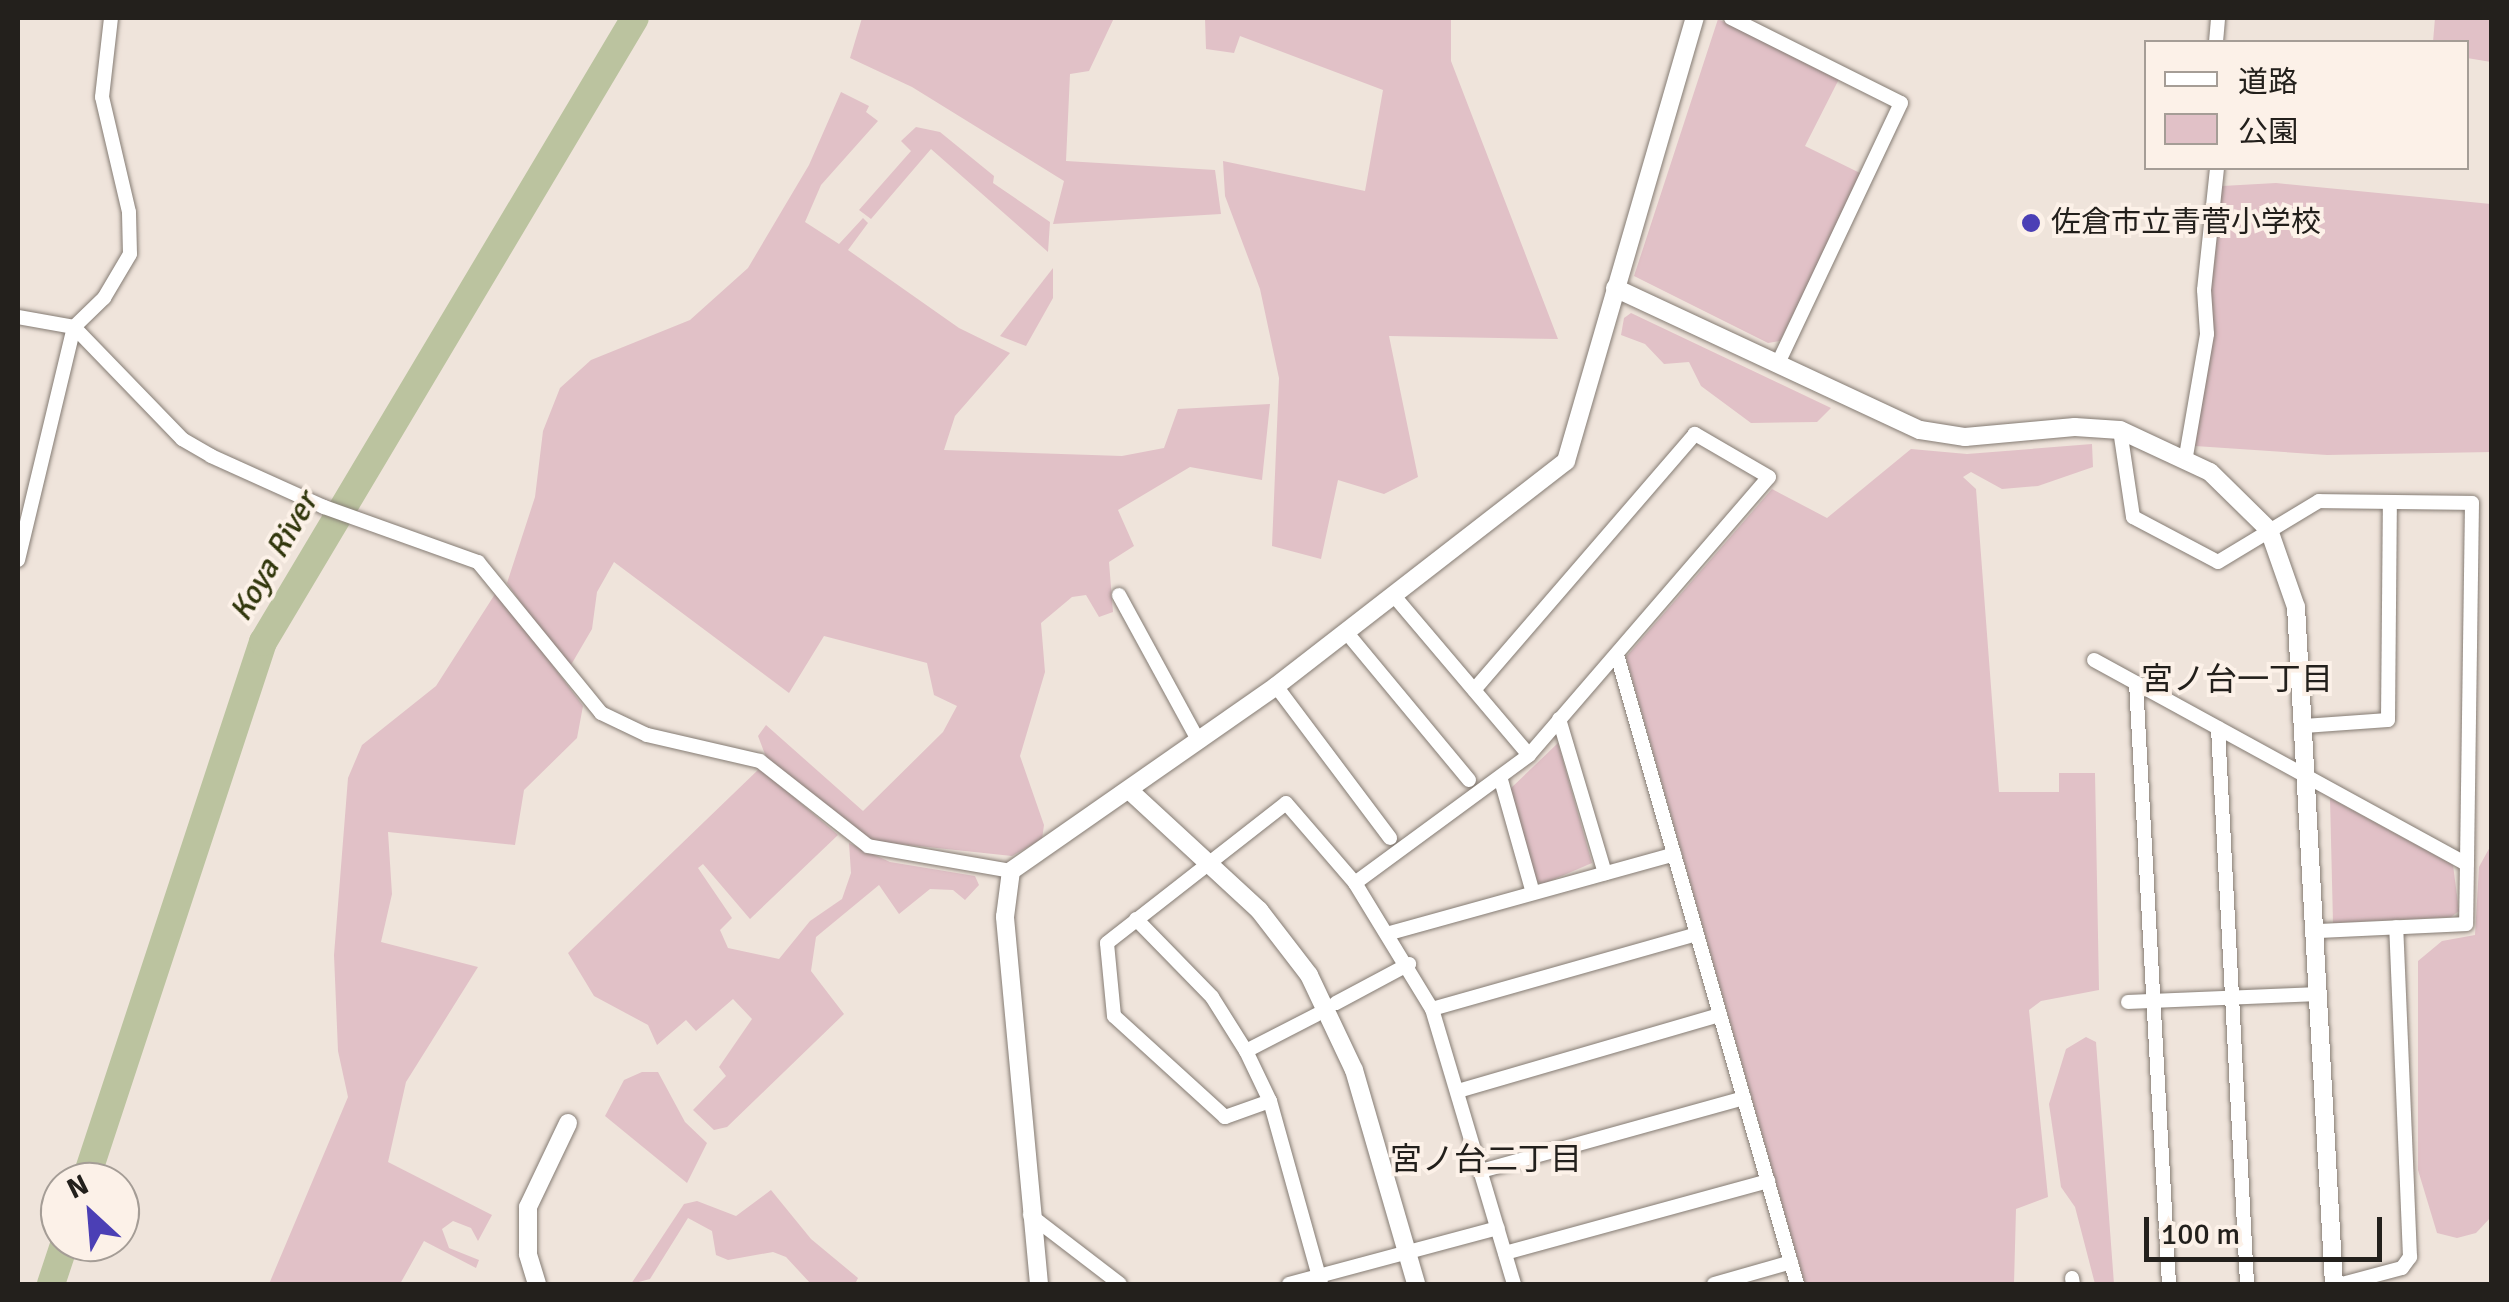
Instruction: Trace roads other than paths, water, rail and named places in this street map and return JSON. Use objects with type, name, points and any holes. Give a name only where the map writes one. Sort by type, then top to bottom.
[{"type":"street","points":[[18,560],[74,327],[123,270],[133,234],[102,97],[111,18]]},
{"type":"street","points":[[18,317],[64,320],[74,327],[182,439],[324,507],[450,547],[491,572],[575,689],[627,728],[760,761],[815,810],[889,854],[1011,871],[1130,791],[1348,633],[1566,461],[1696,18]]},
{"type":"street","points":[[1731,18],[1901,103],[1776,365]]},
{"type":"street","points":[[2186,456],[2207,334],[2204,290],[2217,170]]},
{"type":"street","points":[[1616,288],[1930,433],[2120,430],[2186,456],[2236,494],[2269,530],[2294,592],[2334,1284]]},
{"type":"street","points":[[2120,430],[2133,517],[2218,562],[2319,501],[2472,503],[2466,924],[2314,931]]},
{"type":"street","points":[[1356,882],[1501,780],[1529,755],[1769,477],[1695,434],[1474,690]]},
{"type":"street","points":[[2304,726],[2388,720],[2390,502]]},
{"type":"street","points":[[1119,595],[1199,742]]},
{"type":"street","points":[[1394,598],[1529,755]]},
{"type":"street","points":[[1348,633],[1469,780]]},
{"type":"street","points":[[1617,654],[1797,1284]]},
{"type":"street","points":[[2094,660],[2466,864]]},
{"type":"street","points":[[2136,683],[2169,1284]]},
{"type":"street","points":[[1276,686],[1390,838]]},
{"type":"street","points":[[1559,719],[1604,874]]},
{"type":"street","points":[[2218,728],[2247,1284]]},
{"type":"street","points":[[1501,780],[1534,893]]},
{"type":"street","points":[[1130,791],[1259,910],[1328,1008],[1354,1070],[1416,1284]]},
{"type":"street","points":[[1270,1101],[1225,1118],[1114,1016],[1108,943],[1286,802],[1356,882],[1390,933],[1432,1010],[1514,1284]]},
{"type":"street","points":[[1390,933],[1674,854]]},
{"type":"street","points":[[1011,871],[1005,917],[1029,1214],[1039,1284]]},
{"type":"street","points":[[1136,919],[1202,986],[1246,1051],[1270,1101],[1320,1280]]},
{"type":"street","points":[[2342,1284],[2402,1268],[2410,1257],[2396,927]]},
{"type":"street","points":[[1432,1010],[1697,934]]},
{"type":"street","points":[[1336,1003],[1408,964]]},
{"type":"street","points":[[2128,1002],[2318,994]]},
{"type":"street","points":[[1458,1091],[1720,1015]]},
{"type":"street","points":[[1246,1051],[1316,1016]]},
{"type":"street","points":[[1481,1171],[1744,1098]]},
{"type":"street","points":[[538,1284],[526,1240],[528,1207],[568,1123]]},
{"type":"street","points":[[1505,1254],[1768,1181]]},
{"type":"street","points":[[1029,1214],[1120,1284]]},
{"type":"street","points":[[1290,1284],[1320,1280],[1498,1228]]},
{"type":"street","points":[[1714,1284],[1791,1262]]},
{"type":"waterway","name":"Koya River","points":[[92,1162],[263,642],[635,18]]},
{"type":"waterway","name":"Koya River","points":[[51,1284],[58,1262]]},
{"type":"place","name":"佐倉市立青菅小学校","points":[[2031,223]]},
{"type":"district","name":"宮ノ台一丁目","points":[[2237,680]]},
{"type":"district","name":"宮ノ台二丁目","points":[[1486,1160]]}]
